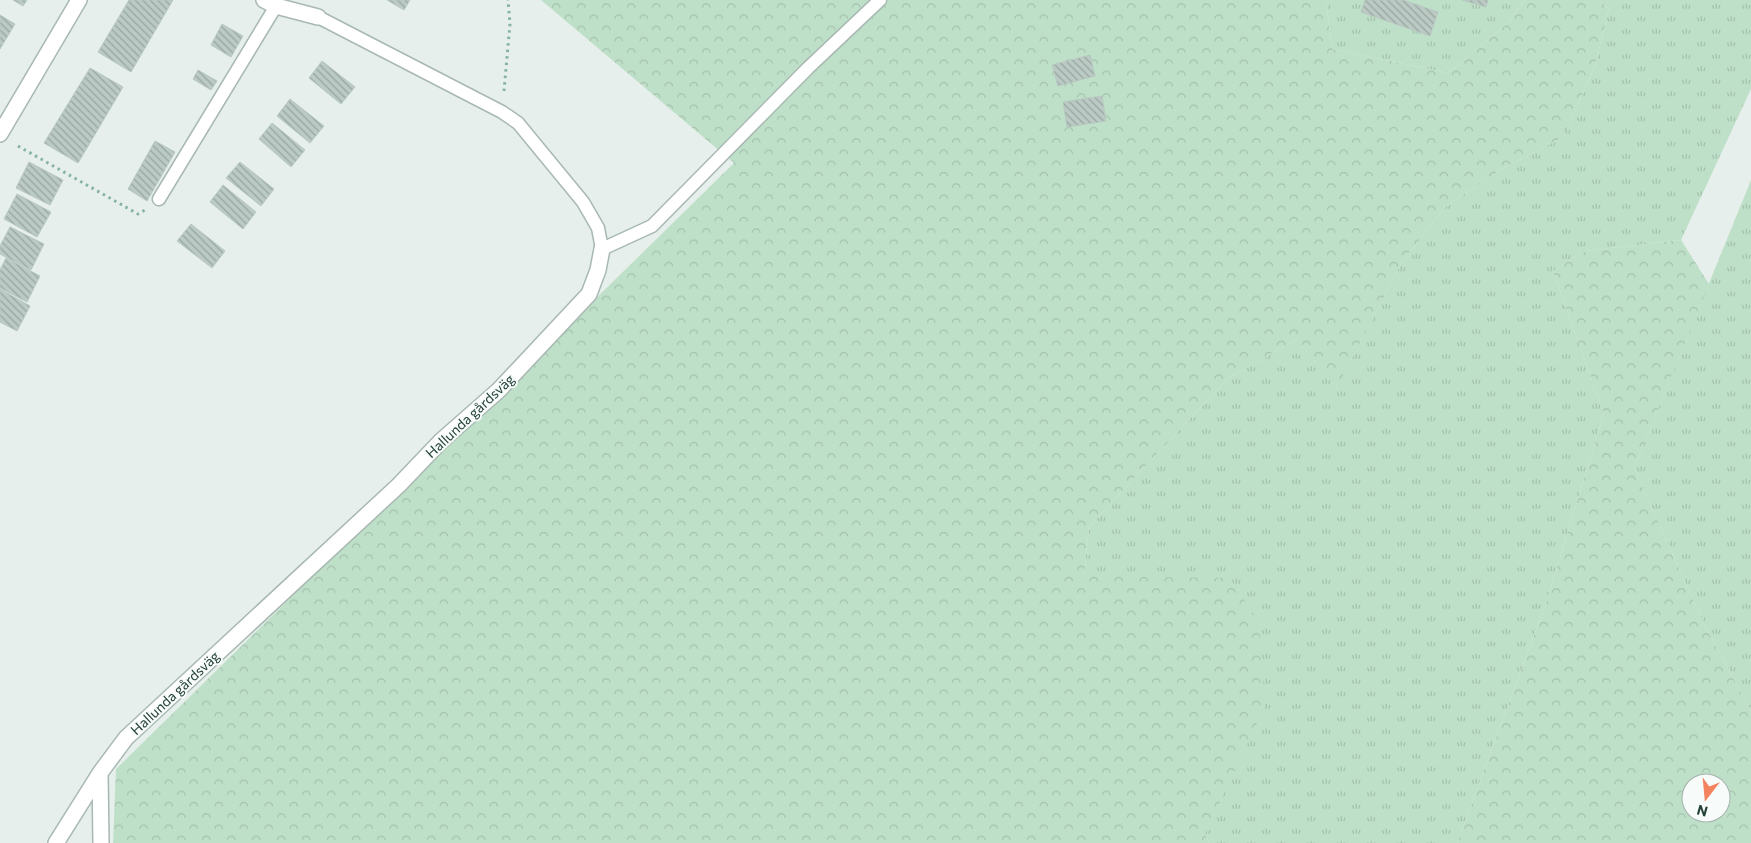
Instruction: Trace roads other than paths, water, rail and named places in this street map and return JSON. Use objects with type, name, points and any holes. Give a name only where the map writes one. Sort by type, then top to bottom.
[{"type":"street","points":[[0,134],[79,0]]},
{"type":"street","points":[[270,3],[318,17]]},
{"type":"street","name":"Hallunda gårdsväg","points":[[56,843],[100,773],[126,738],[400,484],[441,441],[499,390],[589,294],[598,270],[602,249]]},
{"type":"street","points":[[100,773],[101,843]]},
{"type":"lane","points":[[602,249],[652,226],[808,68],[880,0]]},
{"type":"lane","points":[[159,199],[270,3]]},
{"type":"lane","name":"Hallunda gårdsväg","points":[[318,17],[502,112],[518,123],[583,202],[598,228],[602,249]]}]
